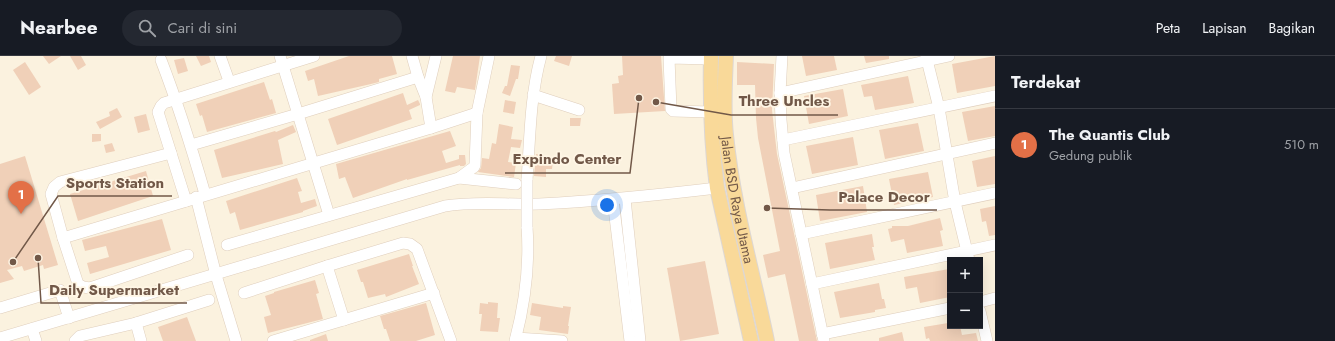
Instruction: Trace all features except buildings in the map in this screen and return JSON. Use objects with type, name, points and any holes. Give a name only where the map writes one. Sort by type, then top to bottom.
[{"type":"main road","name":"Jalan BSD Raya Utama","points":[[726,56],[724,94],[726,135],[736,200],[767,341]]},
{"type":"main road","name":"Jalan BSD Raya Utama","points":[[711,57],[711,136],[718,188],[751,341]]},
{"type":"main road","points":[[711,136],[726,135]]},
{"type":"street","points":[[220,56],[229,81]]},
{"type":"street","points":[[196,197],[171,153],[158,112],[160,106],[164,103],[229,81],[282,60],[314,56]]},
{"type":"street","points":[[412,56],[418,78],[426,97],[431,128]]},
{"type":"street","points":[[426,97],[436,56]]},
{"type":"street","points":[[459,178],[475,165],[477,113],[489,56]]},
{"type":"street","points":[[541,56],[537,68],[533,95],[527,180],[528,246],[526,294],[516,339],[562,341]]},
{"type":"street","points":[[782,56],[780,93],[783,140],[823,338],[947,309]]},
{"type":"street","points":[[780,93],[927,58],[949,56]]},
{"type":"street","points":[[710,112],[673,111],[671,109],[669,58],[711,57]]},
{"type":"street","points":[[927,58],[939,108],[955,202],[968,255]]},
{"type":"street","points":[[161,60],[191,145],[196,197],[216,275],[236,341]]},
{"type":"street","points":[[282,60],[329,215]]},
{"type":"street","points":[[191,145],[418,78]]},
{"type":"street","points":[[533,95],[579,110]]},
{"type":"street","points":[[783,140],[995,96]]},
{"type":"street","points":[[63,238],[477,113]]},
{"type":"street","points":[[792,188],[995,143]]},
{"type":"street","points":[[171,153],[60,182],[54,187],[51,194],[78,284],[83,287],[90,288],[188,255]]},
{"type":"street","points":[[227,245],[459,178],[516,184]]},
{"type":"street","points":[[0,338],[445,206],[462,203],[537,204],[613,200],[718,188]]},
{"type":"street","points":[[801,234],[995,193]]},
{"type":"street","points":[[625,199],[640,341]]},
{"type":"street","points":[[613,200],[630,341]]},
{"type":"street","points":[[244,293],[403,243],[410,244],[416,249],[451,341]]},
{"type":"street","points":[[812,284],[968,255],[995,245]]},
{"type":"street","points":[[326,266],[344,320]]},
{"type":"street","points":[[0,308],[60,290],[66,318]]},
{"type":"street","points":[[273,341],[434,293]]},
{"type":"street","points":[[983,301],[995,298]]},
{"type":"street","points":[[75,341],[80,336],[136,324],[209,300]]},
{"type":"street","points":[[136,324],[141,341]]},
{"type":"street","points":[[983,324],[987,341]]},
{"type":"street","points":[[32,328],[36,341]]},
{"type":"place","name":"Expindo Center","points":[[639,98]]},
{"type":"place","name":"Three Uncles","points":[[656,102]]},
{"type":"place","name":"Palace Decor","points":[[767,208]]},
{"type":"place","name":"The Quantis Club","points":[[21,214]]},
{"type":"place","name":"Daily Supermarket","points":[[38,258]]},
{"type":"place","name":"Sports Station","points":[[13,262]]}]
